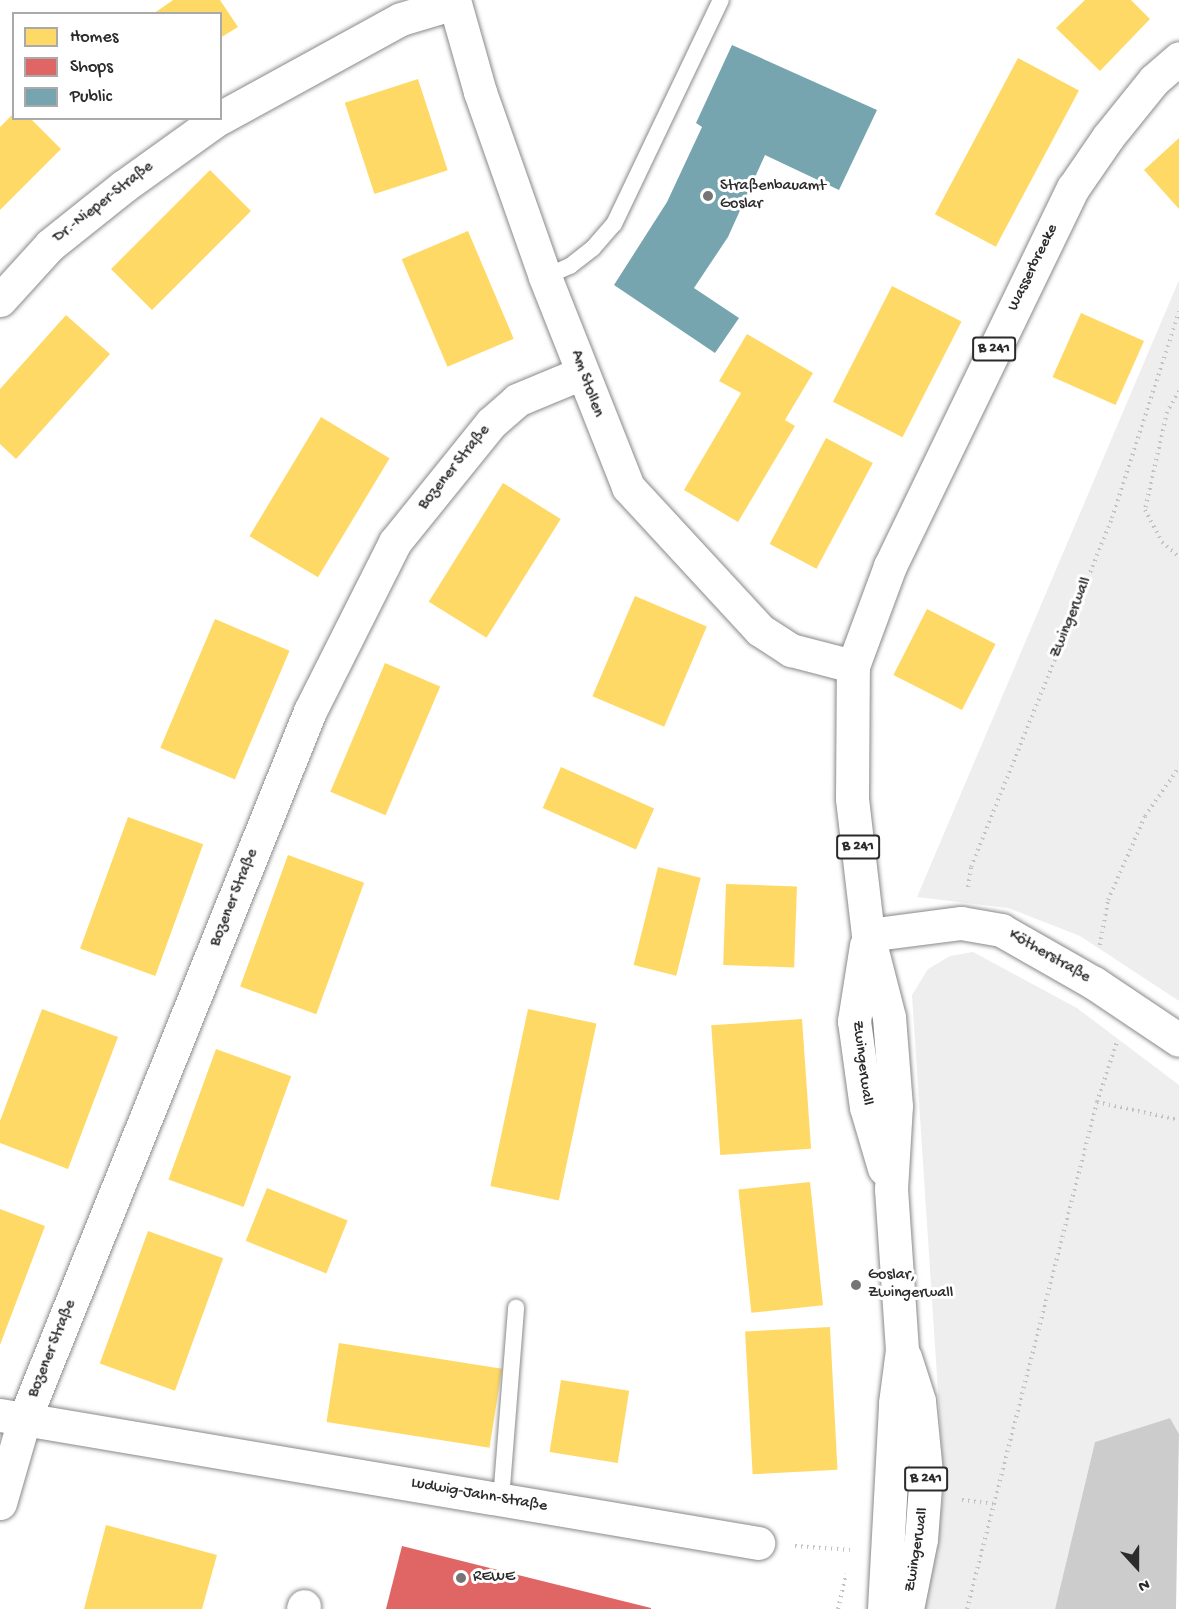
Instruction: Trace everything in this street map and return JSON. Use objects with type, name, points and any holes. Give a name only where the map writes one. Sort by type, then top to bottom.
[{"type":"street","name":"Am Stollen","points":[[454,1],[480,92],[545,278],[628,487],[760,630],[791,650],[853,666]]},
{"type":"street","name":"Dr.-Nieper-Straße","points":[[222,117],[401,19],[454,1]]},
{"type":"street","name":"Wasserbreeke","points":[[853,666],[895,556],[1074,188],[1108,137],[1155,80],[1179,58]]},
{"type":"street","name":"Dr.-Nieper-Straße","points":[[0,300],[50,245],[124,186],[217,120]]},
{"type":"street","name":"Bozener Straße","points":[[0,1503],[12,1418],[310,711],[395,542],[492,423],[518,400],[582,373]]},
{"type":"street","name":"Zwingerwall","points":[[853,666],[852,798],[868,935],[890,1017],[896,1106],[891,1189],[902,1350],[895,1403],[884,1609]]},
{"type":"street","name":"Kötherstraße","points":[[868,935],[961,923],[1001,930],[1094,983],[1179,1040]]},
{"type":"street","name":"Zwingerwall","points":[[902,1350],[919,1401],[926,1473],[921,1539],[907,1609]]},
{"type":"street","name":"Ludwig-Jahn-Straße","points":[[12,1418],[758,1543]]},
{"type":"lane","points":[[545,278],[578,260],[614,224],[721,0]]},
{"type":"lane","points":[[501,1500],[516,1308]]},
{"type":"path","name":"Zwingerwall","points":[[961,923],[971,867],[1112,518],[1179,312]]},
{"type":"path","points":[[1179,391],[1167,412],[1145,510],[1162,542],[1179,557]]},
{"type":"path","points":[[1094,983],[1108,900],[1145,816],[1179,767]]},
{"type":"path","points":[[967,1609],[1097,1102],[1129,1008]]},
{"type":"path","points":[[1097,1102],[1179,1120]]},
{"type":"path","points":[[849,1560],[855,1540]]},
{"type":"path","points":[[758,1543],[851,1550]]},
{"type":"path","points":[[838,1609],[847,1570]]},
{"type":"shaded area","points":[[1179,280],[1179,1001],[1080,936],[1008,908],[917,897]]},
{"type":"shaded area","points":[[973,952],[1077,1008],[1179,1085],[1179,1434],[1170,1418],[1095,1442],[1055,1609],[924,1609],[943,1498],[912,995],[928,969],[950,956]]},
{"type":"shaded area","points":[[1170,1418],[1179,1434],[1176,1609],[1055,1609],[1095,1442]]},
{"type":"building: Homes","points":[[173,0],[220,0],[238,27],[222,37],[222,12],[156,12]]},
{"type":"building: Homes","points":[[1085,0],[1131,0],[1150,19],[1100,71],[1056,28]]},
{"type":"building: Homes","points":[[1018,58],[1079,90],[996,247],[935,214]]},
{"type":"building: Homes","points":[[418,79],[448,170],[374,194],[345,103]]},
{"type":"building: Homes","points":[[12,115],[12,120],[32,120],[61,149],[0,210],[0,127]]},
{"type":"building: Homes","points":[[1179,138],[1179,209],[1144,170]]},
{"type":"building: Homes","points":[[210,170],[251,211],[152,310],[111,269]]},
{"type":"building: Homes","points":[[468,231],[514,339],[447,367],[402,259]]},
{"type":"building: Homes","points":[[892,286],[961,321],[902,437],[833,402]]},
{"type":"building: Homes","points":[[1081,313],[1144,341],[1116,405],[1053,377]]},
{"type":"building: Homes","points":[[66,315],[110,354],[16,459],[0,444],[0,389]]},
{"type":"building: Homes","points":[[747,334],[813,373],[785,420],[795,426],[738,522],[684,490],[741,393],[719,381]]},
{"type":"building: Homes","points":[[321,417],[390,458],[318,577],[249,536]]},
{"type":"building: Homes","points":[[826,438],[873,463],[816,569],[770,544]]},
{"type":"building: Homes","points":[[503,483],[561,519],[486,638],[429,602]]},
{"type":"building: Homes","points":[[635,596],[707,626],[664,727],[592,696]]},
{"type":"building: Homes","points":[[927,609],[996,644],[962,710],[893,675]]},
{"type":"building: Homes","points":[[215,619],[290,651],[235,780],[160,748]]},
{"type":"building: Homes","points":[[385,663],[440,686],[386,815],[330,792]]},
{"type":"building: Homes","points":[[561,767],[654,808],[636,850],[543,808]]},
{"type":"building: Homes","points":[[128,817],[203,844],[155,976],[80,949]]},
{"type":"building: Homes","points":[[288,855],[364,883],[316,1014],[240,987]]},
{"type":"building: Homes","points":[[658,867],[701,878],[676,976],[634,965]]},
{"type":"building: Homes","points":[[726,884],[797,886],[794,967],[723,965]]},
{"type":"building: Homes","points":[[42,1009],[118,1037],[68,1169],[0,1143],[0,1121]]},
{"type":"building: Homes","points":[[528,1009],[596,1024],[559,1201],[490,1186]]},
{"type":"building: Homes","points":[[802,1019],[811,1149],[720,1155],[711,1025]]},
{"type":"building: Homes","points":[[216,1049],[291,1076],[244,1207],[168,1180]]},
{"type":"building: Homes","points":[[810,1182],[823,1305],[751,1313],[738,1190]]},
{"type":"building: Homes","points":[[267,1188],[348,1221],[326,1273],[246,1241]]},
{"type":"building: Homes","points":[[0,1209],[45,1226],[0,1345]]},
{"type":"building: Homes","points":[[148,1231],[223,1258],[175,1391],[100,1363]]},
{"type":"building: Homes","points":[[830,1327],[837,1470],[753,1474],[745,1331]]},
{"type":"building: Homes","points":[[339,1343],[502,1369],[489,1448],[326,1422]]},
{"type":"building: Homes","points":[[561,1380],[629,1391],[618,1463],[550,1452]]},
{"type":"building: Homes","points":[[106,1525],[217,1555],[202,1609],[84,1609]]},
{"type":"building: Shops","name":"REWE","points":[[402,1546],[651,1608],[651,1609],[386,1609]]},
{"type":"building: Public","name":"Straßenbauamt Goslar","points":[[732,45],[877,110],[839,190],[765,155],[728,237],[694,288],[739,318],[715,353],[614,285],[667,202],[702,127],[696,123]]},
{"type":"place","name":"Straßenbauamt Goslar","points":[[708,196]]},
{"type":"place","name":"Goslar, Zwingerwall","points":[[856,1285]]},
{"type":"place","name":"REWE","points":[[461,1578]]}]
